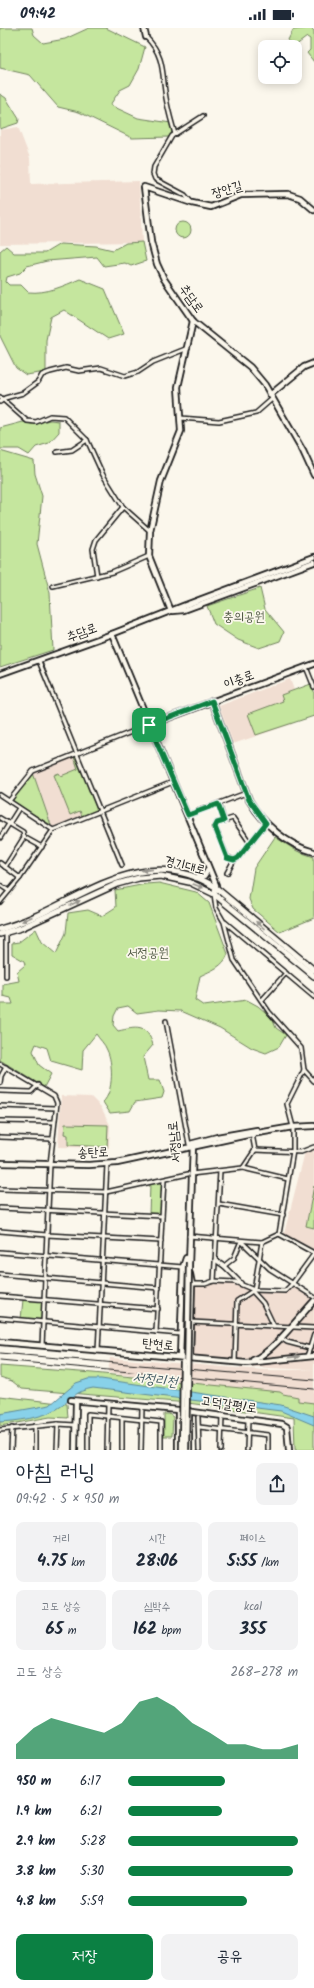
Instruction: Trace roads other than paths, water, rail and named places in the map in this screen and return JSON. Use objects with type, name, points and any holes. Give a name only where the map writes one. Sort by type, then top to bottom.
[{"type":"main road","name":"경기대로","points":[[2,930],[113,879],[133,872],[156,870],[196,878],[215,888],[300,961],[314,976]]},
{"type":"main road","name":"경기대로","points":[[2,930],[28,925],[117,884],[138,878],[155,876],[177,879],[204,888],[314,970]]},
{"type":"main road","name":"경기대로","points":[[300,961],[314,967]]},
{"type":"main road","name":"경기대로","points":[[300,961],[314,980]]},
{"type":"street","points":[[144,28],[146,37],[154,46],[162,64],[167,104],[175,134]]},
{"type":"street","points":[[192,204],[185,194],[159,182],[154,176],[153,170],[169,140],[175,134],[203,116]]},
{"type":"street","name":"장안길","points":[[144,187],[192,204],[211,207],[241,195],[288,194],[300,198],[314,210]]},
{"type":"street","name":"추담로","points":[[144,187],[151,242],[157,264],[164,279],[193,321],[250,367],[265,385],[303,451],[314,475]]},
{"type":"street","points":[[172,611],[149,556],[150,531],[161,481],[179,438],[180,418],[178,386],[193,321]]},
{"type":"street","points":[[2,401],[23,393],[38,382],[42,375],[50,372],[66,368],[79,371],[101,368],[125,376],[138,372],[152,362],[188,348]]},
{"type":"street","points":[[180,418],[219,421],[256,413],[304,367],[314,363]]},
{"type":"street","points":[[0,397],[2,401],[27,421],[36,422],[50,416],[64,417],[87,440],[103,475],[123,507],[150,531]]},
{"type":"street","points":[[57,452],[72,450],[87,440]]},
{"type":"street","points":[[97,576],[93,549],[96,540],[123,507]]},
{"type":"street","points":[[53,586],[112,572],[149,556]]},
{"type":"street","name":"추담로","points":[[0,674],[112,634],[314,557]]},
{"type":"street","name":"추담로","points":[[172,611],[184,610],[314,562]]},
{"type":"street","points":[[112,634],[188,815],[208,870],[216,885],[214,894],[216,908],[224,922],[234,960],[269,1012],[301,1048],[304,1070],[287,1104],[292,1126],[293,1152],[279,1234]]},
{"type":"street","points":[[39,661],[122,864]]},
{"type":"street","name":"이충로","points":[[9,801],[33,771],[77,752],[314,664]]},
{"type":"street","points":[[306,667],[314,687]]},
{"type":"street","points":[[212,701],[246,793],[256,812],[266,823],[293,843],[314,852]]},
{"type":"street","points":[[0,902],[20,878],[53,830],[173,782]]},
{"type":"street","points":[[188,815],[246,793]]},
{"type":"street","points":[[0,796],[53,830]]},
{"type":"street","points":[[218,804],[224,821]]},
{"type":"street","points":[[0,838],[19,808]]},
{"type":"street","points":[[0,818],[23,832],[24,837],[42,847]]},
{"type":"street","points":[[234,860],[227,858],[215,827],[217,823],[233,818],[250,843]]},
{"type":"street","points":[[227,873],[234,860],[238,858],[266,823]]},
{"type":"street","points":[[5,867],[24,837]]},
{"type":"street","points":[[0,863],[20,878]]},
{"type":"street","points":[[196,878],[204,876],[208,870]]},
{"type":"street","points":[[0,885],[9,891]]},
{"type":"street","points":[[224,922],[314,997]]},
{"type":"street","points":[[2,930],[6,976]]},
{"type":"street","points":[[229,938],[232,931],[239,933]]},
{"type":"street","points":[[0,967],[6,967]]},
{"type":"street","points":[[262,1000],[286,973]]},
{"type":"street","name":"서정남로","points":[[166,1021],[190,1146],[189,1236],[187,1262]]},
{"type":"street","points":[[0,1064],[38,1085],[54,1096],[56,1108],[50,1164],[42,1346]]},
{"type":"street","points":[[0,1083],[0,1076],[6,1067]]},
{"type":"street","points":[[304,1070],[314,1081]]},
{"type":"street","points":[[0,1091],[31,1092],[38,1085]]},
{"type":"street","points":[[0,1106],[56,1108]]},
{"type":"street","points":[[0,1121],[54,1122]]},
{"type":"street","name":"송탄로","points":[[0,1163],[107,1164],[190,1146],[217,1136],[252,1133],[292,1126],[314,1125]]},
{"type":"street","points":[[243,1168],[255,1150],[252,1133]]},
{"type":"street","points":[[0,1137],[53,1139]]},
{"type":"street","points":[[255,1150],[301,1152],[314,1147]]},
{"type":"street","points":[[98,1351],[107,1164]]},
{"type":"street","points":[[0,1189],[106,1192],[190,1174],[243,1168],[288,1179]]},
{"type":"street","points":[[214,1280],[220,1171]]},
{"type":"street","name":"서정남로","points":[[187,1262],[190,1174]]},
{"type":"street","points":[[156,1332],[164,1180]]},
{"type":"street","points":[[219,1204],[283,1215]]},
{"type":"street","points":[[0,1208],[48,1212],[162,1216]]},
{"type":"street","points":[[0,1231],[161,1241]]},
{"type":"street","points":[[189,1236],[262,1242],[279,1234]]},
{"type":"street","points":[[192,1284],[205,1284],[214,1280],[242,1285],[254,1291],[285,1291],[292,1284],[314,1253],[279,1234]]},
{"type":"street","points":[[241,1241],[259,1259],[292,1284],[314,1297]]},
{"type":"street","points":[[224,1266],[234,1258],[241,1241]]},
{"type":"street","points":[[262,1242],[254,1291],[263,1303],[274,1326]]},
{"type":"street","points":[[0,1252],[183,1267]]},
{"type":"street","points":[[216,1260],[224,1266],[242,1285]]},
{"type":"street","points":[[180,1357],[183,1267],[187,1262]]},
{"type":"street","points":[[187,1262],[192,1284],[190,1358]]},
{"type":"street","points":[[182,1450],[187,1262]]},
{"type":"street","points":[[186,1450],[187,1262]]},
{"type":"street","points":[[0,1274],[159,1288]]},
{"type":"street","points":[[235,1362],[238,1301],[254,1291]]},
{"type":"street","points":[[0,1296],[158,1310]]},
{"type":"street","points":[[246,1363],[261,1358],[314,1300]]},
{"type":"street","points":[[0,1318],[180,1334]]},
{"type":"street","points":[[191,1322],[314,1328]]},
{"type":"street","points":[[307,1356],[314,1335]]},
{"type":"street","points":[[280,1338],[287,1342],[310,1348]]},
{"type":"street","name":"탄현로","points":[[0,1342],[246,1363],[314,1356]]},
{"type":"street","points":[[270,1349],[271,1357],[274,1360]]},
{"type":"street","name":"고덕갈평1로","points":[[75,1425],[73,1401],[189,1411],[282,1424],[287,1426],[288,1450]]},
{"type":"street","points":[[107,1450],[108,1404]]},
{"type":"street","points":[[141,1450],[142,1407]]},
{"type":"street","points":[[178,1410],[178,1450]]},
{"type":"street","points":[[189,1411],[189,1450]]},
{"type":"street","points":[[88,1450],[88,1414],[122,1419],[161,1422],[161,1450]]},
{"type":"street","points":[[221,1450],[222,1415]]},
{"type":"street","points":[[198,1417],[199,1450]]},
{"type":"street","points":[[122,1419],[122,1450]]},
{"type":"street","points":[[247,1450],[248,1419]]},
{"type":"street","points":[[57,1450],[58,1424]]},
{"type":"street","points":[[0,1430],[58,1424],[75,1425],[75,1450]]},
{"type":"street","points":[[35,1426],[35,1450]]},
{"type":"street","points":[[199,1427],[268,1435],[268,1450]]},
{"type":"street","points":[[11,1450],[12,1428]]},
{"type":"street","points":[[178,1436],[189,1436]]},
{"type":"water","points":[[88,1379],[101,1379],[281,1405],[314,1416],[314,1425],[281,1411],[93,1388],[81,1391],[62,1406],[44,1415],[22,1420],[0,1422],[0,1414],[50,1405],[76,1383]]},
{"type":"railway","points":[[0,1353],[314,1380]]},
{"type":"railway","points":[[0,1360],[314,1389]]},
{"type":"park label","name":"충의공원","points":[[244,617]]},
{"type":"park label","name":"서정공원","points":[[148,953]]},
{"type":"water label","name":"서정리천","points":[[155,1380]]}]
